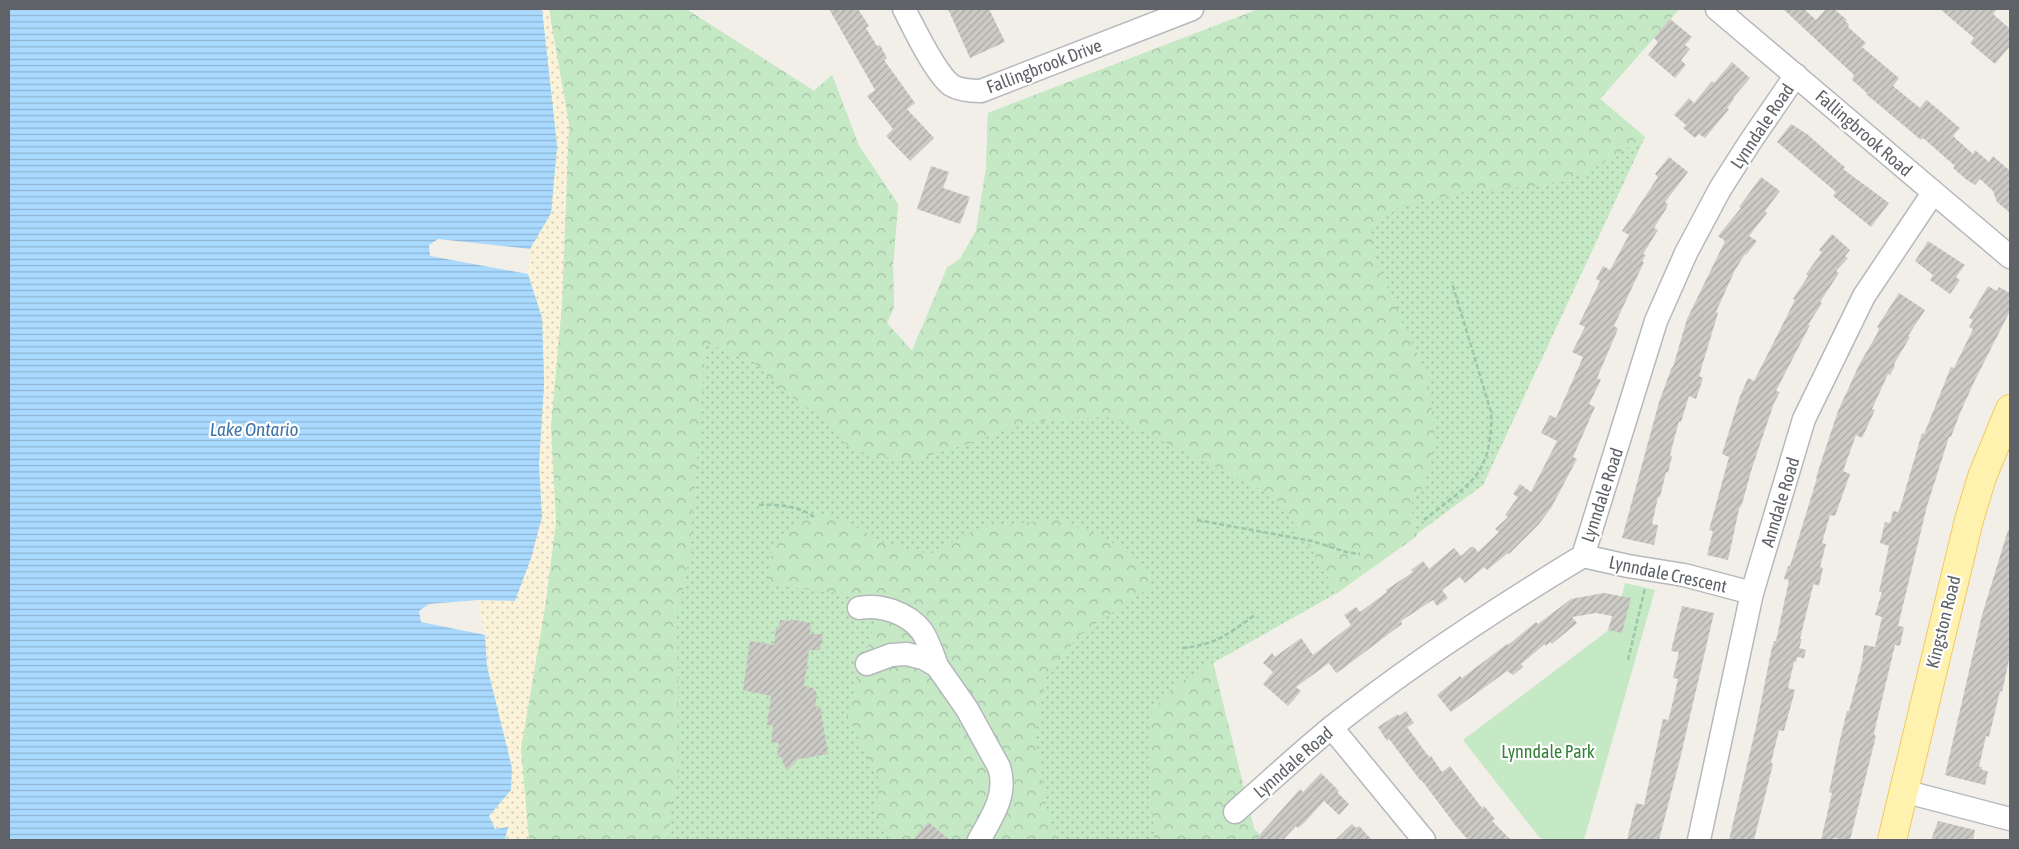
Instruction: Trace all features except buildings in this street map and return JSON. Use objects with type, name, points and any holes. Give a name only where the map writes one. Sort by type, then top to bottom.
[{"type":"main road","name":"Kingston Road","points":[[1892,840],[1969,520],[1982,477],[2010,409]]},
{"type":"street","name":"Fallingbrook Drive","points":[[904,9],[941,74],[952,85],[967,90],[981,91],[1192,9]]},
{"type":"street","name":"Fallingbrook Road","points":[[1717,9],[2010,257]]},
{"type":"street","name":"Lynndale Road","points":[[1235,812],[1332,728],[1384,688],[1506,602],[1583,556],[1656,321],[1686,253],[1720,189],[1796,75]]},
{"type":"street","name":"Anndale Road","points":[[1698,840],[1752,593],[1804,419],[1864,296],[1933,193]]},
{"type":"street","name":"Lynndale Crescent","points":[[1583,556],[1649,570],[1684,575],[1752,593]]},
{"type":"street","points":[[859,608],[875,605],[908,617],[921,630],[930,646],[937,666],[967,709],[999,767],[1002,777],[1000,798],[979,840]]},
{"type":"street","points":[[867,664],[891,655],[907,654],[923,658],[937,666]]},
{"type":"street","points":[[1332,728],[1424,840]]},
{"type":"street","points":[[1903,791],[2010,818]]},
{"type":"path","points":[[1424,520],[1475,477],[1487,452],[1492,429],[1491,412],[1452,283]]},
{"type":"path","points":[[760,505],[773,504],[798,509],[814,517]]},
{"type":"path","points":[[1197,520],[1312,541],[1346,552],[1360,554]]},
{"type":"path","points":[[1628,660],[1649,570]]},
{"type":"path","points":[[1182,648],[1213,642],[1255,615]]},
{"type":"green space","points":[[548,9],[686,9],[814,91],[832,75],[859,146],[898,204],[893,265],[894,307],[887,323],[912,351],[947,268],[960,259],[976,231],[986,169],[988,113],[1259,9],[1679,9],[1600,99],[1645,137],[1483,485],[1337,593],[1213,663],[1254,829],[1265,840],[510,840]]},
{"type":"green space","points":[[549,9],[686,9],[814,91],[832,75],[859,146],[898,204],[893,265],[894,307],[887,323],[912,351],[947,268],[960,259],[976,231],[986,169],[988,113],[1259,9],[1679,9],[1600,99],[1645,137],[1586,173],[1542,186],[1468,191],[1399,207],[1370,229],[1378,267],[1428,377],[1435,439],[1426,482],[1411,505],[1417,536],[1337,593],[1305,539],[1274,496],[1114,417],[1054,419],[1011,427],[977,441],[908,462],[852,450],[821,417],[782,390],[753,362],[706,343],[689,560],[677,616],[679,773],[671,806],[668,840],[529,840],[521,749],[545,608],[556,522],[551,426],[562,305],[569,124]]},
{"type":"green space","points":[[821,513],[861,529],[885,544],[930,554],[979,528],[1059,519],[1118,545],[1149,576],[1149,588],[1079,635],[1046,678],[1035,735],[1047,811],[1057,840],[893,840],[876,813],[879,779],[847,715],[882,599],[767,584],[772,552],[791,525]]},
{"type":"green space","name":"Lynndale Park","points":[[1625,583],[1655,590],[1584,840],[1546,840],[1539,837],[1463,740],[1614,626]]},
{"type":"green space","points":[[1213,663],[1254,829],[1265,840],[1154,840],[1148,747],[1150,714],[1175,685]]},
{"type":"sand","points":[[542,9],[549,9],[569,124],[562,305],[551,426],[556,522],[545,608],[521,749],[529,840],[505,840],[507,827],[495,829],[489,816],[511,790],[487,666],[485,635],[478,600],[515,601],[531,558],[541,517],[539,464],[544,383],[542,318],[528,274],[530,249],[551,213],[557,147]]},
{"type":"water","name":"Lake Ontario","points":[[9,9],[542,9],[557,146],[551,213],[530,249],[438,239],[429,245],[430,256],[528,274],[542,318],[544,383],[539,464],[542,517],[531,558],[515,601],[478,600],[429,604],[419,611],[421,622],[485,635],[487,666],[512,768],[511,790],[489,816],[495,829],[508,827],[505,840],[9,840]]}]
